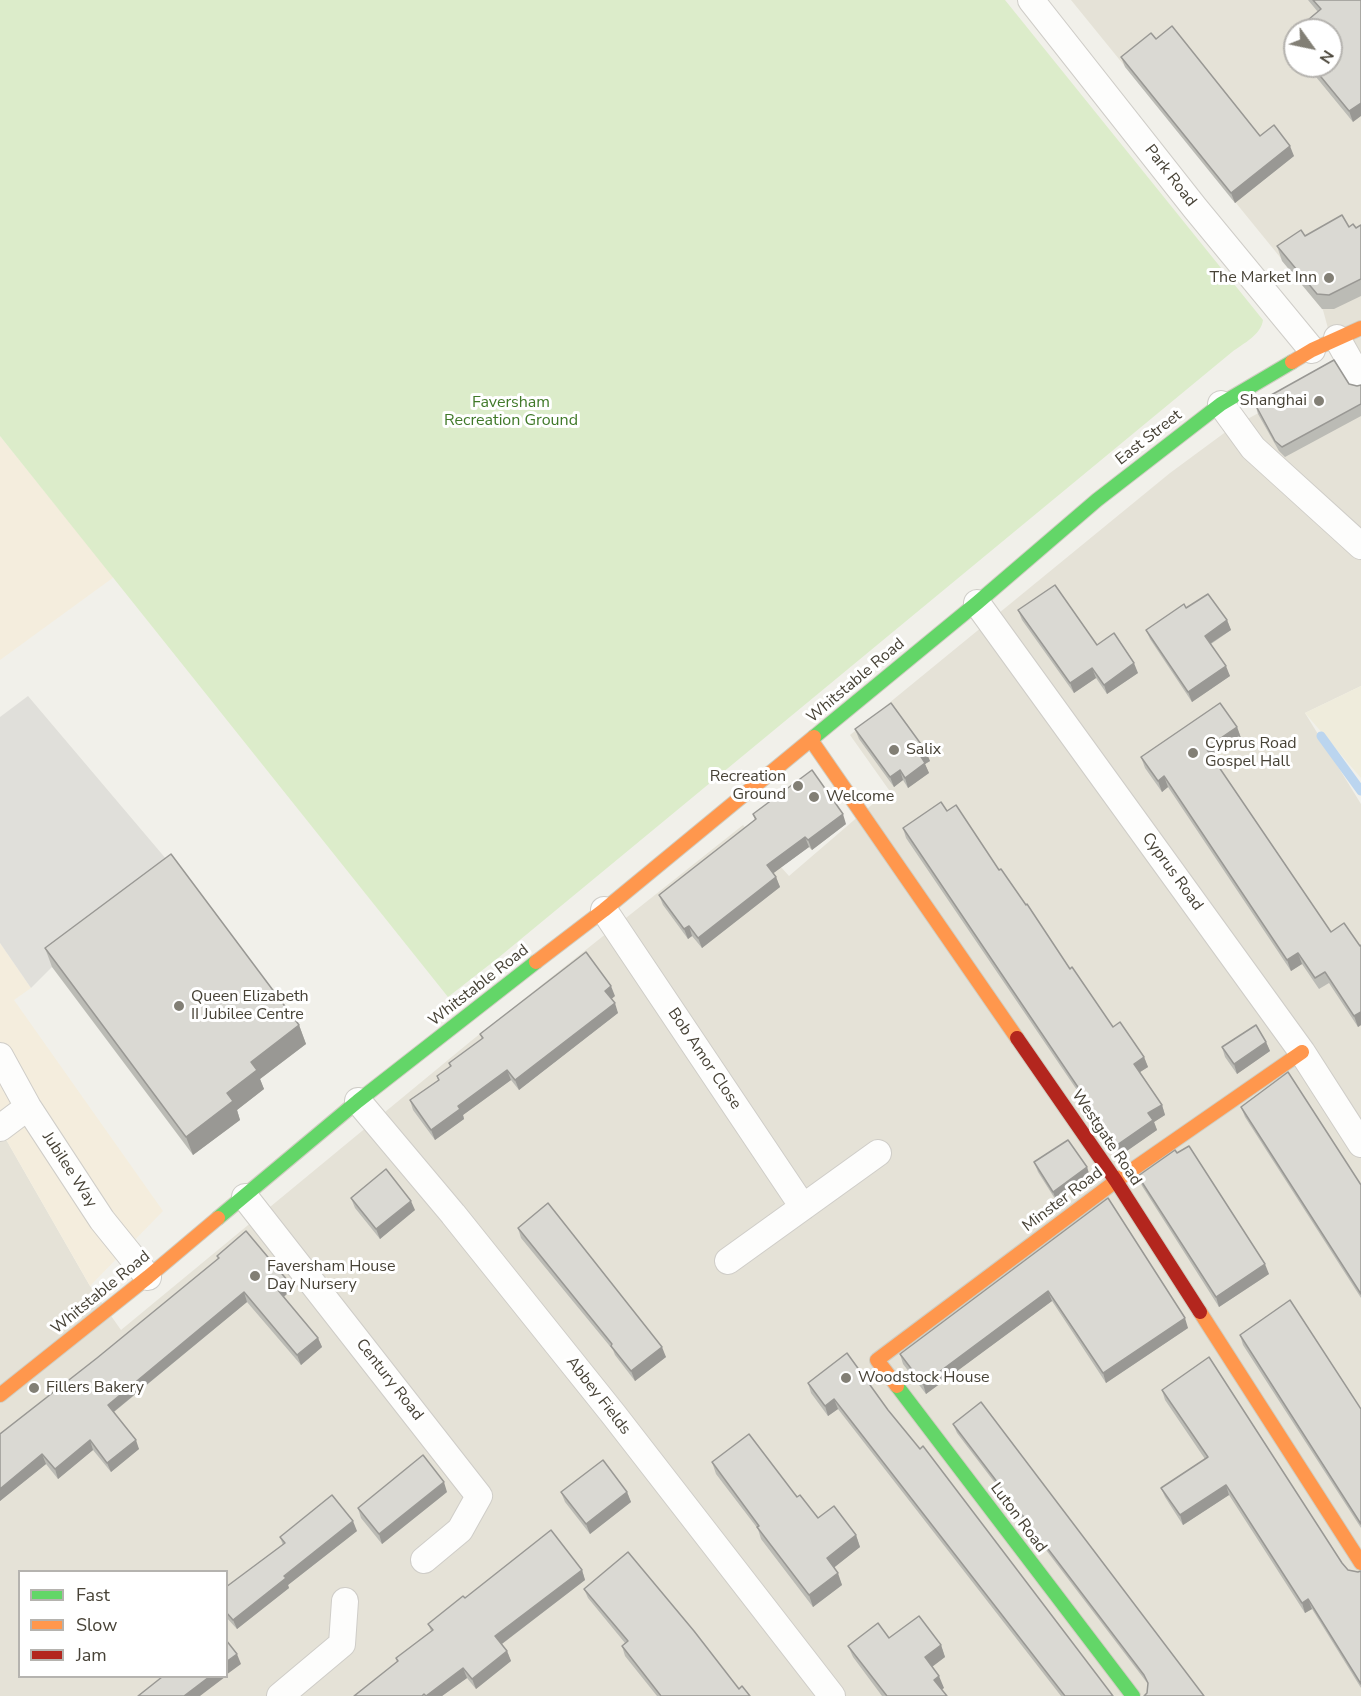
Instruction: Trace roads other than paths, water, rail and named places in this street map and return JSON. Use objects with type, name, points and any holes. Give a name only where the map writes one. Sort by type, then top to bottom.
[{"type":"street","name":"Park Road","points":[[1031,0],[1195,208],[1312,350]]},
{"type":"street","name":"East Street","points":[[977,603],[1097,500],[1221,404],[1312,350],[1361,328]]},
{"type":"street","points":[[1337,338],[1361,381]]},
{"type":"street","points":[[1221,404],[1253,448],[1361,546]]},
{"type":"street","name":"Whitstable Road","points":[[0,1395],[148,1277],[358,1101],[604,910],[977,603]]},
{"type":"street","name":"Cyprus Road","points":[[977,603],[1302,1052],[1361,1144]]},
{"type":"street","name":"Westgate Road","points":[[811,740],[1116,1181],[1361,1563]]},
{"type":"street","name":"Bob Amor Close","points":[[604,910],[803,1207]]},
{"type":"street","name":"Minster Road","points":[[877,1360],[1116,1181],[1302,1052]]},
{"type":"street","name":"Jubilee Way","points":[[0,1056],[28,1107],[102,1220],[148,1277]]},
{"type":"street","name":"Abbey Fields","points":[[358,1101],[453,1214],[614,1415],[832,1696]]},
{"type":"street","points":[[0,1128],[28,1107]]},
{"type":"street","points":[[728,1261],[879,1153]]},
{"type":"street","name":"Century Road","points":[[245,1197],[479,1496],[460,1530],[424,1560]]},
{"type":"street","name":"Luton Road","points":[[877,1360],[1133,1696]]},
{"type":"street","points":[[280,1696],[342,1644],[345,1601]]},
{"type":"waterway","points":[[1321,736],[1361,791]]},
{"type":"place","name":"The Market Inn","points":[[1329,278]]},
{"type":"place","name":"Shanghai","points":[[1319,401]]},
{"type":"place","name":"Salix","points":[[894,750]]},
{"type":"place","name":"Cyprus Road Gospel Hall","points":[[1193,753]]},
{"type":"place","name":"Recreation Ground","points":[[798,786]]},
{"type":"place","name":"Welcome","points":[[814,797]]},
{"type":"place","name":"Queen Elizabeth II Jubilee Centre","points":[[179,1006]]},
{"type":"place","name":"Faversham House Day Nursery","points":[[255,1276]]},
{"type":"place","name":"Woodstock House","points":[[846,1378]]},
{"type":"place","name":"Fillers Bakery","points":[[34,1388]]},
{"type":"park label","name":"Faversham Recreation Ground","points":[[511,412]]}]
